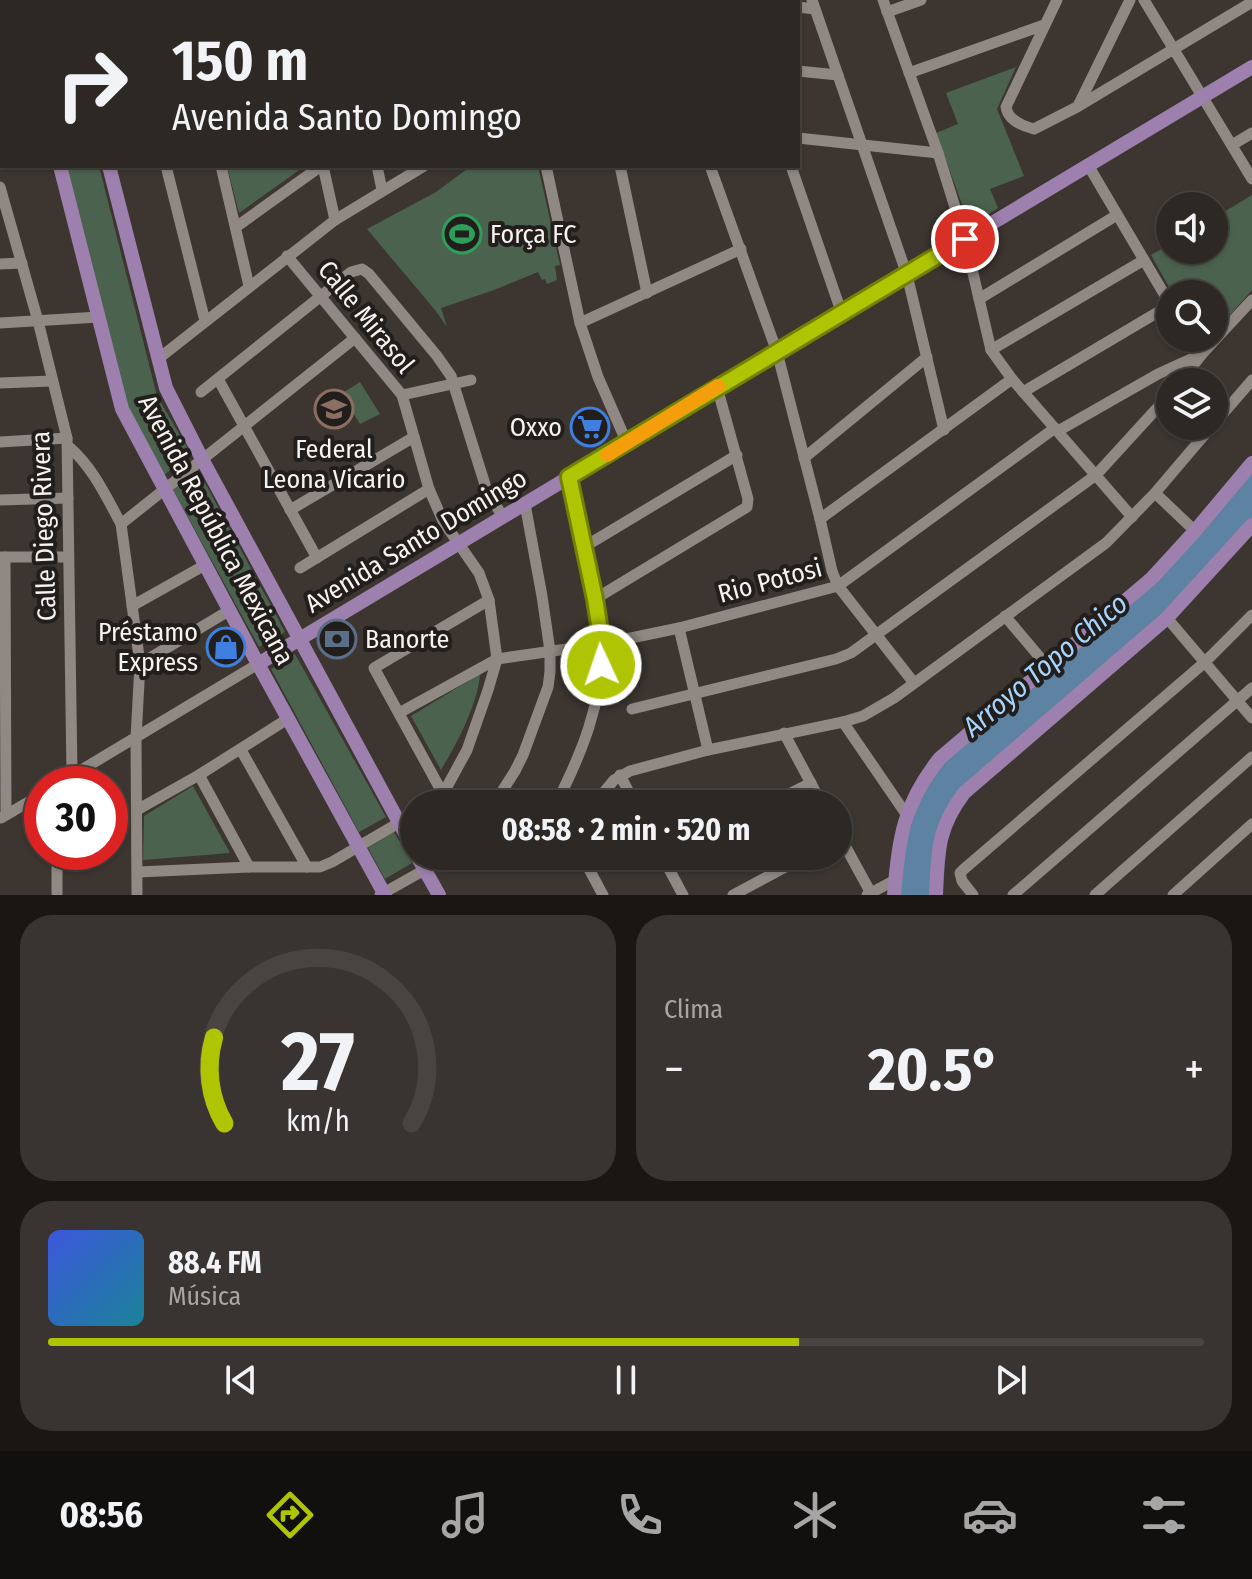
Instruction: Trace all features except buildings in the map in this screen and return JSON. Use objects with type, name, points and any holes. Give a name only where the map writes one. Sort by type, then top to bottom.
[{"type":"main road","name":"Avenida Santo Domingo","points":[[258,664],[1252,67]]},
{"type":"main road","name":"Avenida República Mexicana","points":[[61,168],[122,409],[383,894]]},
{"type":"main road","name":"Avenida República Mexicana","points":[[110,168],[166,388],[399,822]]},
{"type":"main road","points":[[894,887],[906,814],[926,776],[940,758],[1152,578],[1252,463]]},
{"type":"main road","points":[[936,895],[942,830],[950,811],[964,793],[1167,618],[1252,525]]},
{"type":"main road","points":[[425,870],[439,895]]},
{"type":"street","points":[[921,0],[885,6],[965,239],[991,350],[1012,379],[1132,517]]},
{"type":"street","points":[[1057,0],[1006,111],[1012,119],[1034,129],[1077,107],[1252,2]]},
{"type":"street","points":[[1077,107],[1130,0]]},
{"type":"street","points":[[1147,1],[1252,179]]},
{"type":"street","points":[[813,4],[907,275],[944,430]]},
{"type":"street","points":[[909,73],[1044,25]]},
{"type":"street","points":[[800,71],[838,75]]},
{"type":"street","points":[[1232,145],[1252,133]]},
{"type":"street","points":[[800,138],[938,153]]},
{"type":"street","points":[[1088,165],[1156,280]]},
{"type":"street","points":[[167,168],[205,321]]},
{"type":"street","points":[[221,168],[249,286]]},
{"type":"street","points":[[236,227],[319,168]]},
{"type":"street","points":[[322,168],[335,220]]},
{"type":"street","points":[[377,168],[382,190]]},
{"type":"street","points":[[158,359],[335,220],[420,168]]},
{"type":"street","points":[[546,168],[580,323],[598,377],[627,443]]},
{"type":"street","points":[[620,168],[647,293]]},
{"type":"street","points":[[711,168],[777,352],[832,571],[838,586],[914,683]]},
{"type":"street","points":[[792,168],[842,314]]},
{"type":"street","name":"Calle Diego Rivera","points":[[0,187],[2,204],[38,321],[67,442],[72,766]]},
{"type":"street","points":[[979,299],[1117,215]]},
{"type":"street","points":[[580,323],[741,249]]},
{"type":"street","name":"Calle Mirasol","points":[[287,256],[402,395],[429,489],[443,521],[479,573],[489,600],[497,659],[473,736],[445,790]]},
{"type":"street","points":[[991,350],[1144,260]]},
{"type":"street","points":[[0,264],[22,263]]},
{"type":"street","points":[[201,392],[351,272],[359,269],[366,271],[448,371],[487,491],[503,517]]},
{"type":"street","points":[[1191,368],[1251,302]]},
{"type":"street","points":[[1023,392],[1156,312]]},
{"type":"street","points":[[0,323],[99,317]]},
{"type":"street","points":[[121,524],[355,338]]},
{"type":"street","name":"Rio Potosi","points":[[1171,368],[1202,354]]},
{"type":"street","points":[[804,458],[927,357]]},
{"type":"street","name":"Rio Potosi","points":[[497,659],[602,644],[679,628],[838,586],[1056,429],[1156,375]]},
{"type":"street","points":[[218,379],[317,558]]},
{"type":"street","points":[[820,519],[1012,379]]},
{"type":"street","points":[[402,395],[471,380]]},
{"type":"street","points":[[1228,408],[1252,380]]},
{"type":"street","points":[[0,383],[52,381]]},
{"type":"street","points":[[595,599],[747,507],[748,499],[737,455],[717,387]]},
{"type":"street","points":[[632,709],[851,653],[1096,475],[1156,409]]},
{"type":"street","points":[[290,510],[414,437]]},
{"type":"street","points":[[606,790],[620,775],[642,767],[843,722],[878,708],[1106,543],[1155,493],[1200,440]]},
{"type":"street","points":[[0,442],[67,442],[91,472],[121,524],[140,664],[136,738],[137,895]]},
{"type":"street","points":[[584,547],[737,455]]},
{"type":"street","points":[[563,790],[595,707],[602,644],[569,477]]},
{"type":"street","points":[[300,568],[429,489]]},
{"type":"street","points":[[1155,493],[1195,531]]},
{"type":"street","points":[[0,500],[68,498]]},
{"type":"street","points":[[503,790],[515,771],[548,687],[550,651],[525,504]]},
{"type":"street","points":[[3,817],[3,557],[68,557]]},
{"type":"street","points":[[132,606],[205,565]]},
{"type":"street","points":[[441,790],[374,668],[489,600]]},
{"type":"street","points":[[140,664],[230,610]]},
{"type":"street","points":[[973,895],[960,876],[964,869],[1204,663],[1252,615]]},
{"type":"street","points":[[1005,616],[1048,667]]},
{"type":"street","points":[[1167,618],[1252,718]]},
{"type":"street","points":[[679,628],[708,750]]},
{"type":"street","points":[[399,713],[497,659]]},
{"type":"street","name":"Avenida Santo Domingo","points":[[88,766],[258,664]]},
{"type":"street","points":[[1013,895],[1252,688]]},
{"type":"street","points":[[137,810],[241,750],[289,718]]},
{"type":"street","points":[[843,722],[906,814]]},
{"type":"street","points":[[784,733],[815,790]]},
{"type":"street","points":[[241,750],[307,867]]},
{"type":"street","points":[[1095,895],[1252,757]]},
{"type":"street","points":[[199,775],[249,867]]},
{"type":"street","points":[[620,775],[628,790]]},
{"type":"street","points":[[797,790],[811,783]]},
{"type":"street","points":[[3,817],[24,805]]},
{"type":"street","points":[[138,872],[326,865],[399,822]]},
{"type":"street","points":[[1173,895],[1252,824]]},
{"type":"street","points":[[852,861],[870,894],[894,887]]},
{"type":"street","points":[[57,870],[57,895]]},
{"type":"street","points":[[383,894],[412,870]]},
{"type":"street","points":[[590,870],[603,895]]},
{"type":"street","points":[[670,870],[683,895]]},
{"type":"street","points":[[733,895],[780,870]]},
{"type":"green space","points":[[1016,67],[997,109],[1024,176],[990,189],[998,208],[970,226],[936,133],[958,124],[946,93]]},
{"type":"green space","points":[[67,168],[100,168],[157,396],[191,454],[164,475],[125,404]]},
{"type":"green space","points":[[228,168],[302,168],[239,213]]},
{"type":"green space","name":"Força FC","points":[[468,168],[538,168],[560,265],[555,266],[557,280],[547,284],[538,272],[441,308],[447,327],[367,229],[436,192]]},
{"type":"green space","points":[[1252,195],[1252,290],[1228,317],[1228,280],[1165,280],[1156,264],[1228,264],[1228,210]]},
{"type":"green space","points":[[360,382],[380,414],[360,424],[341,394]]},
{"type":"green space","points":[[196,466],[285,632],[259,647],[171,486]]},
{"type":"green space","points":[[295,654],[386,817],[359,832],[271,669]]},
{"type":"green space","points":[[480,674],[471,711],[441,770],[411,716]]},
{"type":"green space","points":[[193,786],[230,853],[143,860],[144,816]]},
{"type":"green space","points":[[394,832],[400,842],[400,870],[385,879],[368,848]]},
{"type":"water","points":[[1252,463],[1252,525],[1212,571],[950,811],[936,895],[894,895],[895,880],[926,776],[1125,602]]},
{"type":"slow traffic","points":[[607,455],[718,386]]},
{"type":"place","name":"Força FC","points":[[462,234]]},
{"type":"place","name":"Federal Leona Vicario","points":[[334,409]]},
{"type":"place","name":"Oxxo","points":[[590,427]]},
{"type":"place","name":"Banorte","points":[[337,639]]},
{"type":"place","name":"Préstamo Express","points":[[226,647]]},
{"type":"route","points":[[601,665],[602,644],[595,599],[569,477],[965,239]]},
{"type":"water label","name":"Arroyo Topo Chico","points":[[1045,665]]}]
